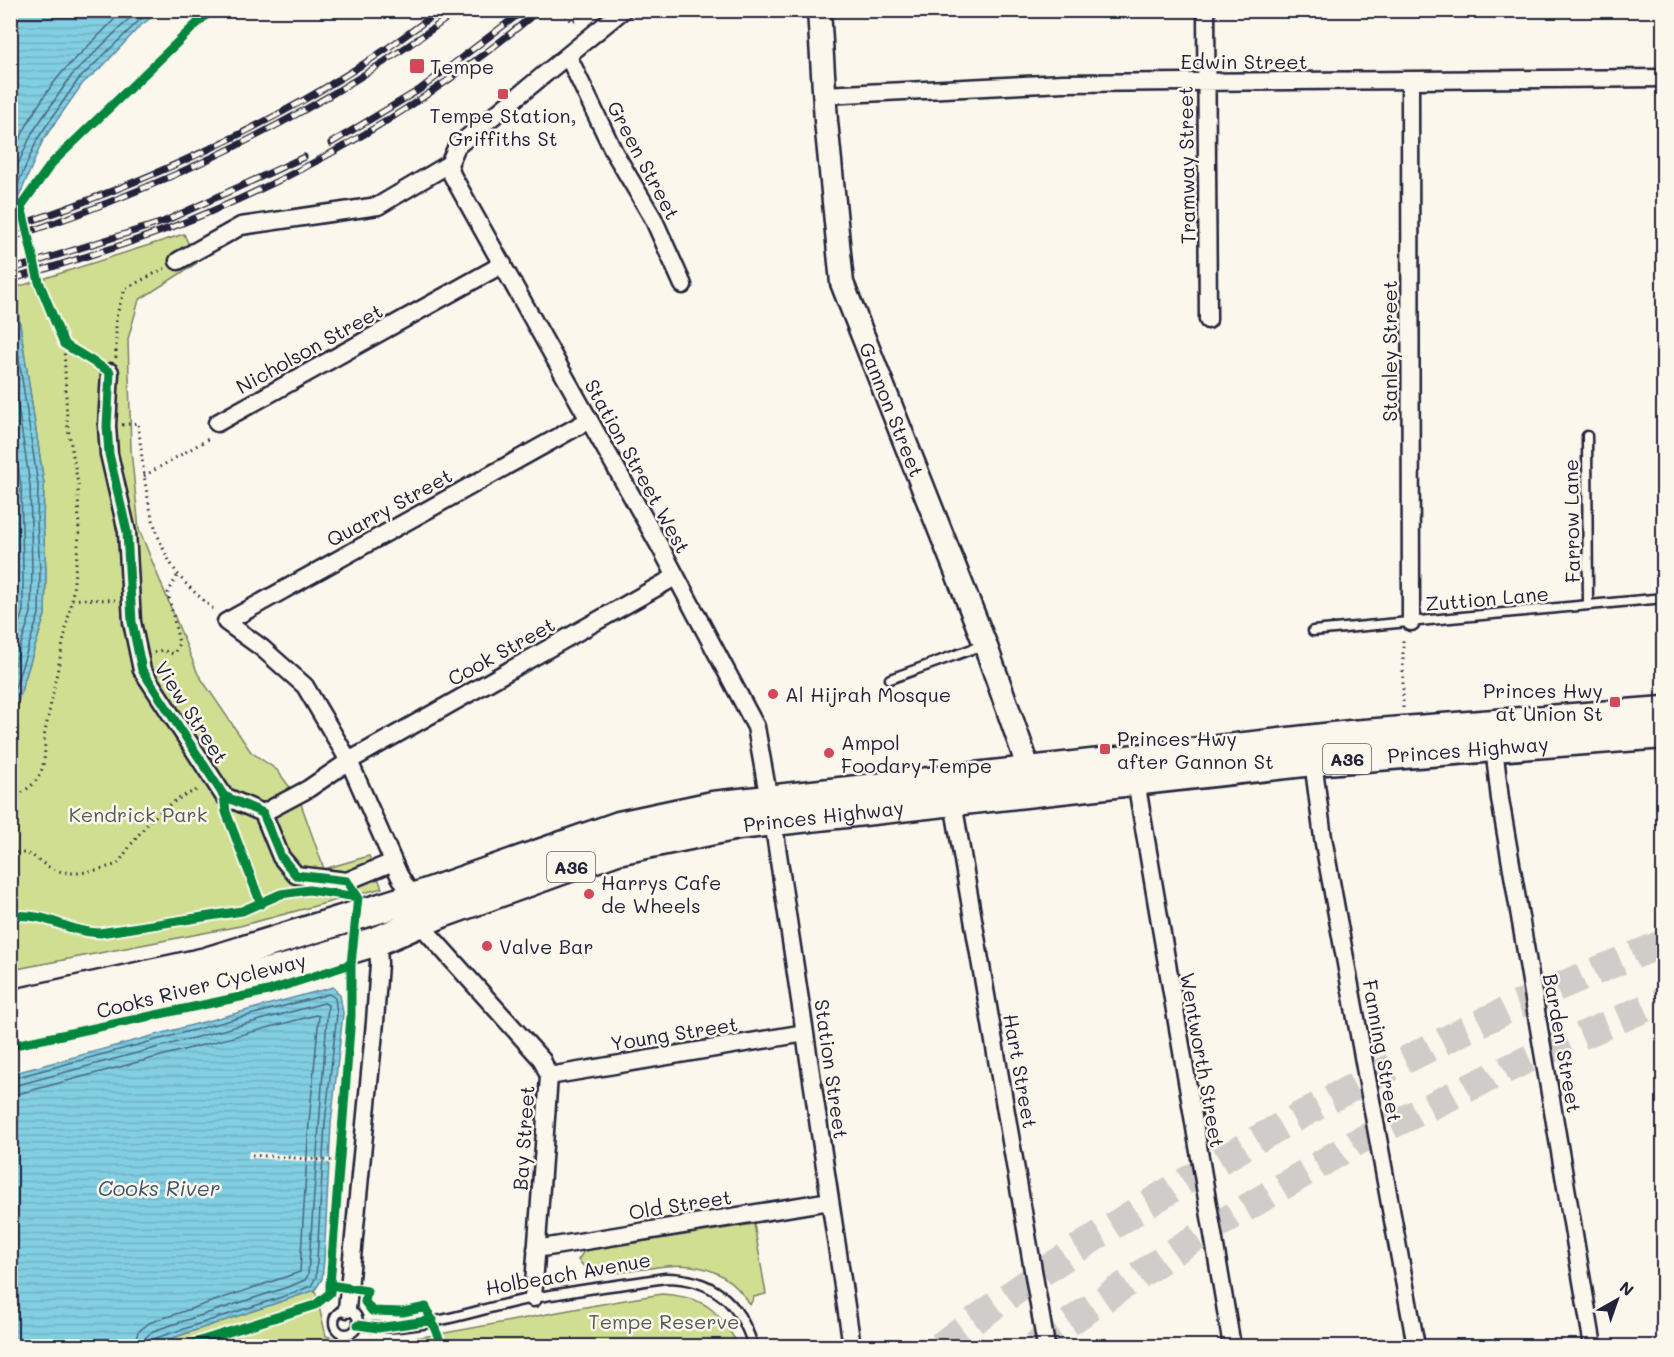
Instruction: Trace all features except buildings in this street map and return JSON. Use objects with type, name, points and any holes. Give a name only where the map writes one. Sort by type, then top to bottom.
[{"type":"highway","name":"Princes Highway","points":[[10,1005],[206,962],[376,910],[416,910],[617,850],[696,832],[771,809],[1030,781],[1351,735],[1664,711]]},
{"type":"highway","name":"Princes Highway","points":[[771,809],[953,802],[1030,781],[1136,781],[1313,762],[1664,734]]},
{"type":"highway","name":"Princes Highway","points":[[10,1029],[288,968],[377,940],[416,910]]},
{"type":"street","points":[[178,261],[241,226],[378,206],[449,164],[457,146],[623,10]]},
{"type":"street","name":"Gannon Street","points":[[819,10],[842,283],[985,644],[1030,781]]},
{"type":"street","name":"Tramway Street","points":[[1206,10],[1208,320]]},
{"type":"street","name":"Green Street","points":[[568,56],[614,152],[653,218],[682,285]]},
{"type":"street","name":"Edwin Street","points":[[825,95],[1063,83],[1664,78]]},
{"type":"street","name":"Stanley Street","points":[[1407,622],[1410,81]]},
{"type":"street","name":"Station Street West","points":[[449,164],[452,175],[589,420],[756,727],[771,809]]},
{"type":"street","name":"Nicholson Street","points":[[217,423],[503,264]]},
{"type":"street","name":"View Street","points":[[110,372],[107,426],[109,454],[127,531],[131,601],[142,670],[224,796],[263,813]]},
{"type":"street","name":"Quarry Street","points":[[226,622],[589,420]]},
{"type":"street","name":"Cook Street","points":[[349,760],[675,577]]},
{"type":"street","name":"Bay Street","points":[[226,622],[305,686],[349,760],[416,910],[542,1060],[549,1076],[532,1298]]},
{"type":"street","name":"Barden Street","points":[[1494,747],[1500,799],[1593,1347]]},
{"type":"street","points":[[349,760],[308,789],[263,813],[281,857],[296,875],[348,881],[393,862]]},
{"type":"street","name":"Fanning Street","points":[[1313,762],[1323,838],[1416,1347]]},
{"type":"street","name":"Wentworth Street","points":[[1136,781],[1155,909],[1232,1347]]},
{"type":"street","name":"Hart Street","points":[[953,802],[1046,1347]]},
{"type":"street","name":"Station Street","points":[[771,809],[852,1347]]},
{"type":"street","points":[[347,1310],[375,1022],[379,963],[376,910]]},
{"type":"street","name":"Young Street","points":[[549,1076],[805,1033]]},
{"type":"street","name":"Old Street","points":[[536,1249],[830,1201]]},
{"type":"lane","name":"Farrow Lane","points":[[1587,436],[1588,605]]},
{"type":"lane","name":"Zuttion Lane","points":[[1313,631],[1664,598]]},
{"type":"lane","points":[[890,679],[985,644]]},
{"type":"lane","name":"Holbeach Avenue","points":[[358,1324],[378,1328],[433,1320],[532,1298],[665,1278],[684,1278],[701,1283],[726,1298],[742,1319],[753,1347]]},
{"type":"lane","points":[[347,1310],[355,1313],[358,1324],[355,1331],[344,1334],[337,1331],[334,1319],[339,1312],[347,1310]]},
{"type":"lane","points":[[341,1347],[344,1334]]},
{"type":"path","points":[[413,10],[420,20]]},
{"type":"path","points":[[568,10],[565,13],[572,22],[586,10]]},
{"type":"path","points":[[118,354],[116,317],[124,289],[178,261]]},
{"type":"path","points":[[10,806],[14,799],[36,781],[46,754],[44,737],[72,599],[79,536],[78,484],[67,422],[68,347],[60,334]]},
{"type":"path","points":[[107,426],[138,423],[144,476],[158,540],[178,574],[226,622]]},
{"type":"path","points":[[144,476],[211,437],[217,423]]},
{"type":"path","points":[[162,650],[174,654],[179,643],[168,593],[178,574]]},
{"type":"path","points":[[72,599],[131,601]]},
{"type":"path","points":[[1403,716],[1407,622]]},
{"type":"path","points":[[10,852],[30,853],[53,869],[80,875],[118,864],[137,834],[160,809],[185,794],[216,783]]},
{"type":"path","points":[[338,1175],[336,1161],[340,1150]]},
{"type":"path","points":[[252,1155],[336,1161]]},
{"type":"green space","name":"Kendrick Park","points":[[184,234],[197,263],[139,300],[128,339],[131,450],[139,529],[198,674],[251,752],[277,770],[300,801],[324,869],[369,856],[382,888],[240,926],[11,970],[11,723],[45,615],[46,570],[43,523],[44,484],[18,311],[17,287]]},
{"type":"green space","points":[[754,1224],[766,1294],[754,1297],[750,1305],[729,1281],[706,1269],[682,1265],[610,1273],[592,1271],[578,1260],[584,1251]]},
{"type":"green space","points":[[315,1290],[326,1336],[360,1346],[149,1346]]},
{"type":"green space","name":"Tempe Reserve","points":[[662,1294],[690,1298],[709,1307],[724,1323],[739,1346],[365,1346],[440,1334]]},
{"type":"water","points":[[13,10],[160,11],[140,26],[103,66],[83,83],[43,140],[16,204],[14,244],[18,311],[44,484],[43,523],[46,570],[45,615],[11,723]]},
{"type":"water","name":"Cooks River","points":[[333,987],[340,995],[343,1013],[331,1124],[324,1260],[322,1279],[315,1290],[149,1346],[11,1346],[11,1074]]},
{"type":"pier","points":[[249,1151],[333,1159],[332,1163],[248,1158]]},
{"type":"tunnel","points":[[940,1346],[1074,1251],[1214,1164],[1358,1084],[1431,1047],[1564,984],[1664,943]]},
{"type":"tunnel","points":[[1034,1346],[1184,1245],[1357,1142],[1528,1059],[1664,1000]]},
{"type":"railway","points":[[10,228],[124,186],[234,137],[340,79],[391,46],[440,10]]},
{"type":"railway","points":[[10,238],[129,194],[243,142],[354,81],[407,47],[458,10]]},
{"type":"railway","points":[[331,143],[419,90],[524,10]]},
{"type":"railway","points":[[10,280],[163,231],[212,211],[299,170],[424,97],[539,10]]},
{"type":"railway","points":[[10,270],[163,222],[304,157]]},
{"type":"cycle path","name":"Cooks River Cycleway","points":[[10,1046],[268,991],[351,964],[358,897],[347,881],[296,875],[281,857],[263,813],[224,796],[142,670],[132,622],[127,532],[109,454],[107,426],[110,372],[64,344],[39,282],[21,206],[52,163],[211,10]]},
{"type":"cycle path","points":[[224,796],[226,812],[261,904]]},
{"type":"cycle path","points":[[10,916],[46,919],[87,932],[100,933],[242,911],[281,894],[309,890],[358,897]]},
{"type":"cycle path","points":[[351,964],[351,1016],[330,1285],[367,1291],[365,1302],[372,1311],[403,1312],[426,1307],[442,1346]]},
{"type":"cycle path","points":[[184,1346],[315,1305],[330,1293],[330,1285]]},
{"type":"cycle path","points":[[358,1325],[378,1328],[433,1320]]},
{"type":"place","name":"Tempe","points":[[417,66]]},
{"type":"place","name":"Tempe Station, Griffiths St","points":[[503,94]]},
{"type":"place","name":"Al Hijrah Mosque","points":[[773,694]]},
{"type":"place","name":"Princes Hwy at Union St","points":[[1615,702]]},
{"type":"place","name":"Princes Hwy after Gannon St","points":[[1105,749]]},
{"type":"place","name":"Ampol Foodary Tempe","points":[[829,753]]},
{"type":"place","name":"Harrys Cafe de Wheels","points":[[589,894]]},
{"type":"place","name":"Valve Bar","points":[[487,946]]}]
